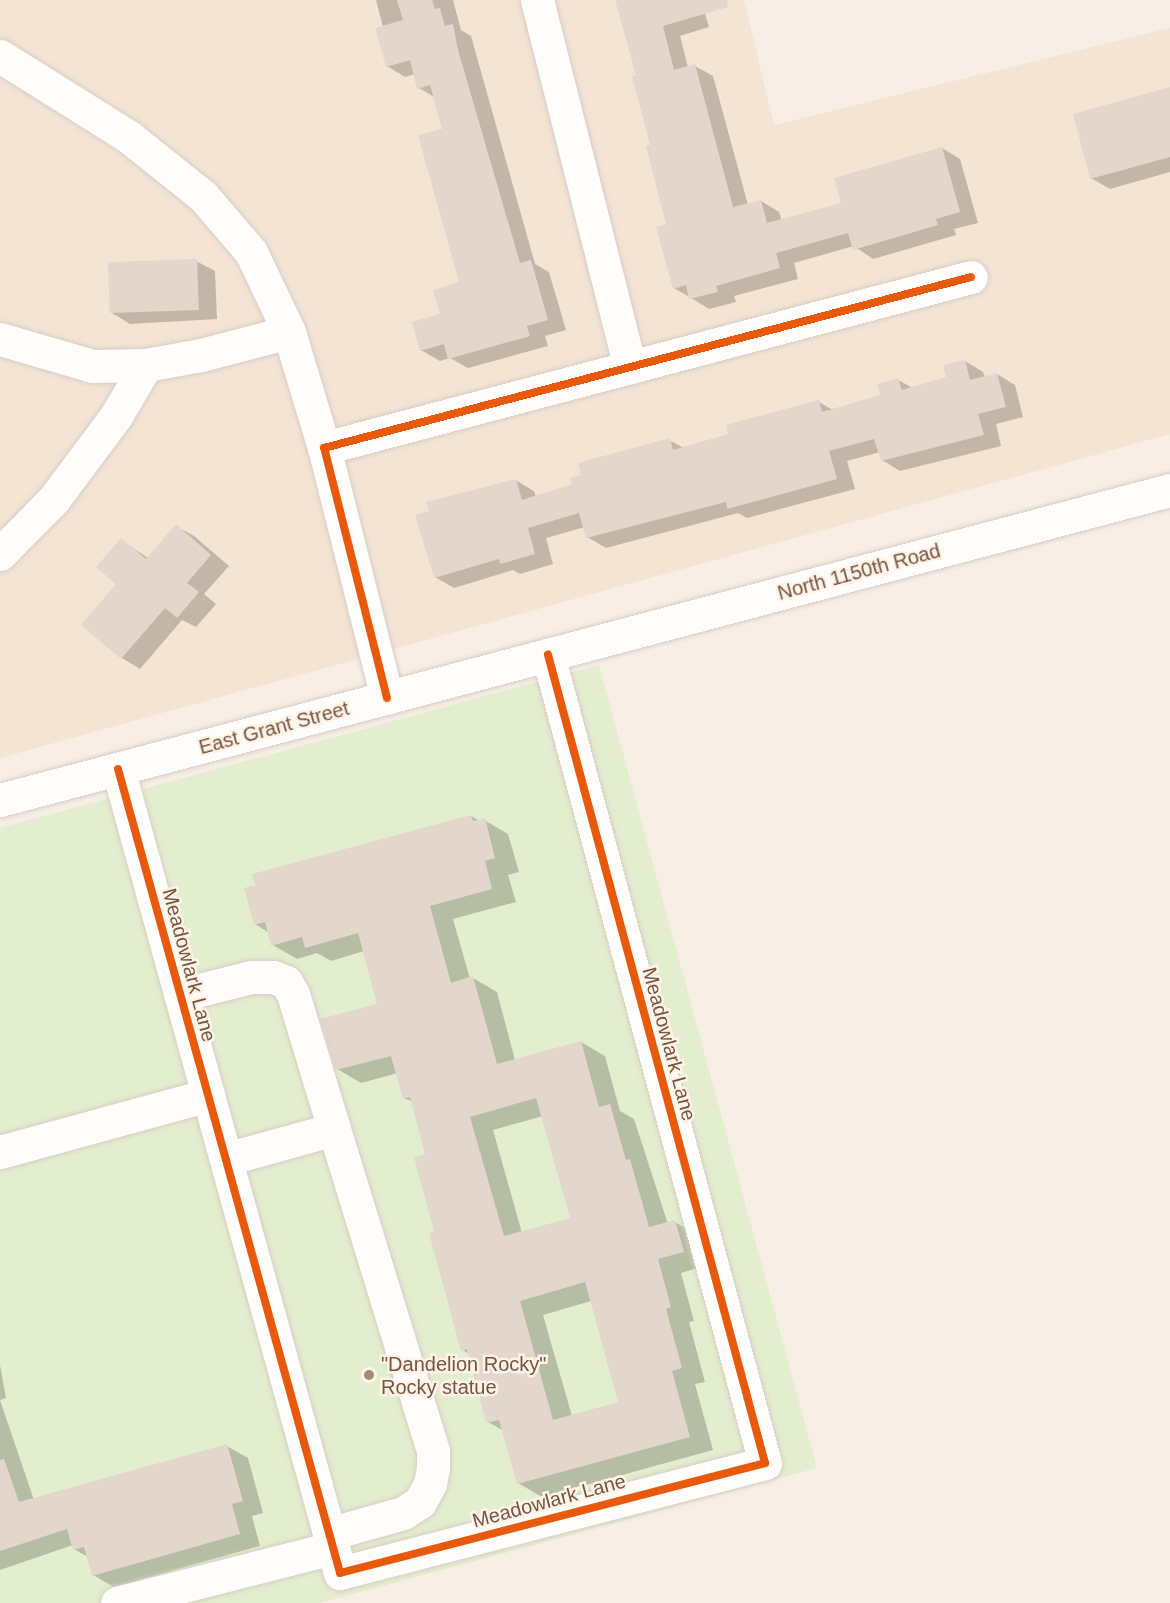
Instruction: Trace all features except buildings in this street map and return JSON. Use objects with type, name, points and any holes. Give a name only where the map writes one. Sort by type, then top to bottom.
[{"type":"street","points":[[537,0],[630,367]]},
{"type":"street","points":[[0,56],[129,137],[203,196],[251,252],[289,332],[324,448],[387,698]]},
{"type":"street","points":[[324,448],[970,277]]},
{"type":"street","points":[[0,339],[93,366],[146,365],[201,355],[289,332]]},
{"type":"street","points":[[0,554],[54,499],[116,416],[146,365]]},
{"type":"street","name":"North 1150th Road","points":[[548,655],[1170,490]]},
{"type":"street","name":"East Grant Street","points":[[0,800],[548,655]]},
{"type":"street","name":"Meadowlark Lane","points":[[118,769],[340,1573],[765,1463],[548,655]]},
{"type":"street","points":[[117,1603],[331,1541],[403,1513],[420,1502],[430,1484],[434,1468],[433,1452],[293,994],[286,982],[273,977],[251,977],[180,995]]},
{"type":"street","points":[[0,1152],[208,1095]]},
{"type":"street","points":[[226,1159],[334,1129]]},
{"type":"shaded area","points":[[0,0],[744,0],[774,125],[1170,28],[1170,434],[0,758]]},
{"type":"green space","points":[[599,665],[817,1468],[320,1603],[0,1603],[0,828]]},
{"type":"cycle path","points":[[387,698],[324,448],[971,277]]},
{"type":"cycle path","points":[[118,769],[340,1573],[765,1463],[548,655]]},
{"type":"place","name":"\"Dandelion Rocky\" Rocky statue","points":[[369,1375]]}]
